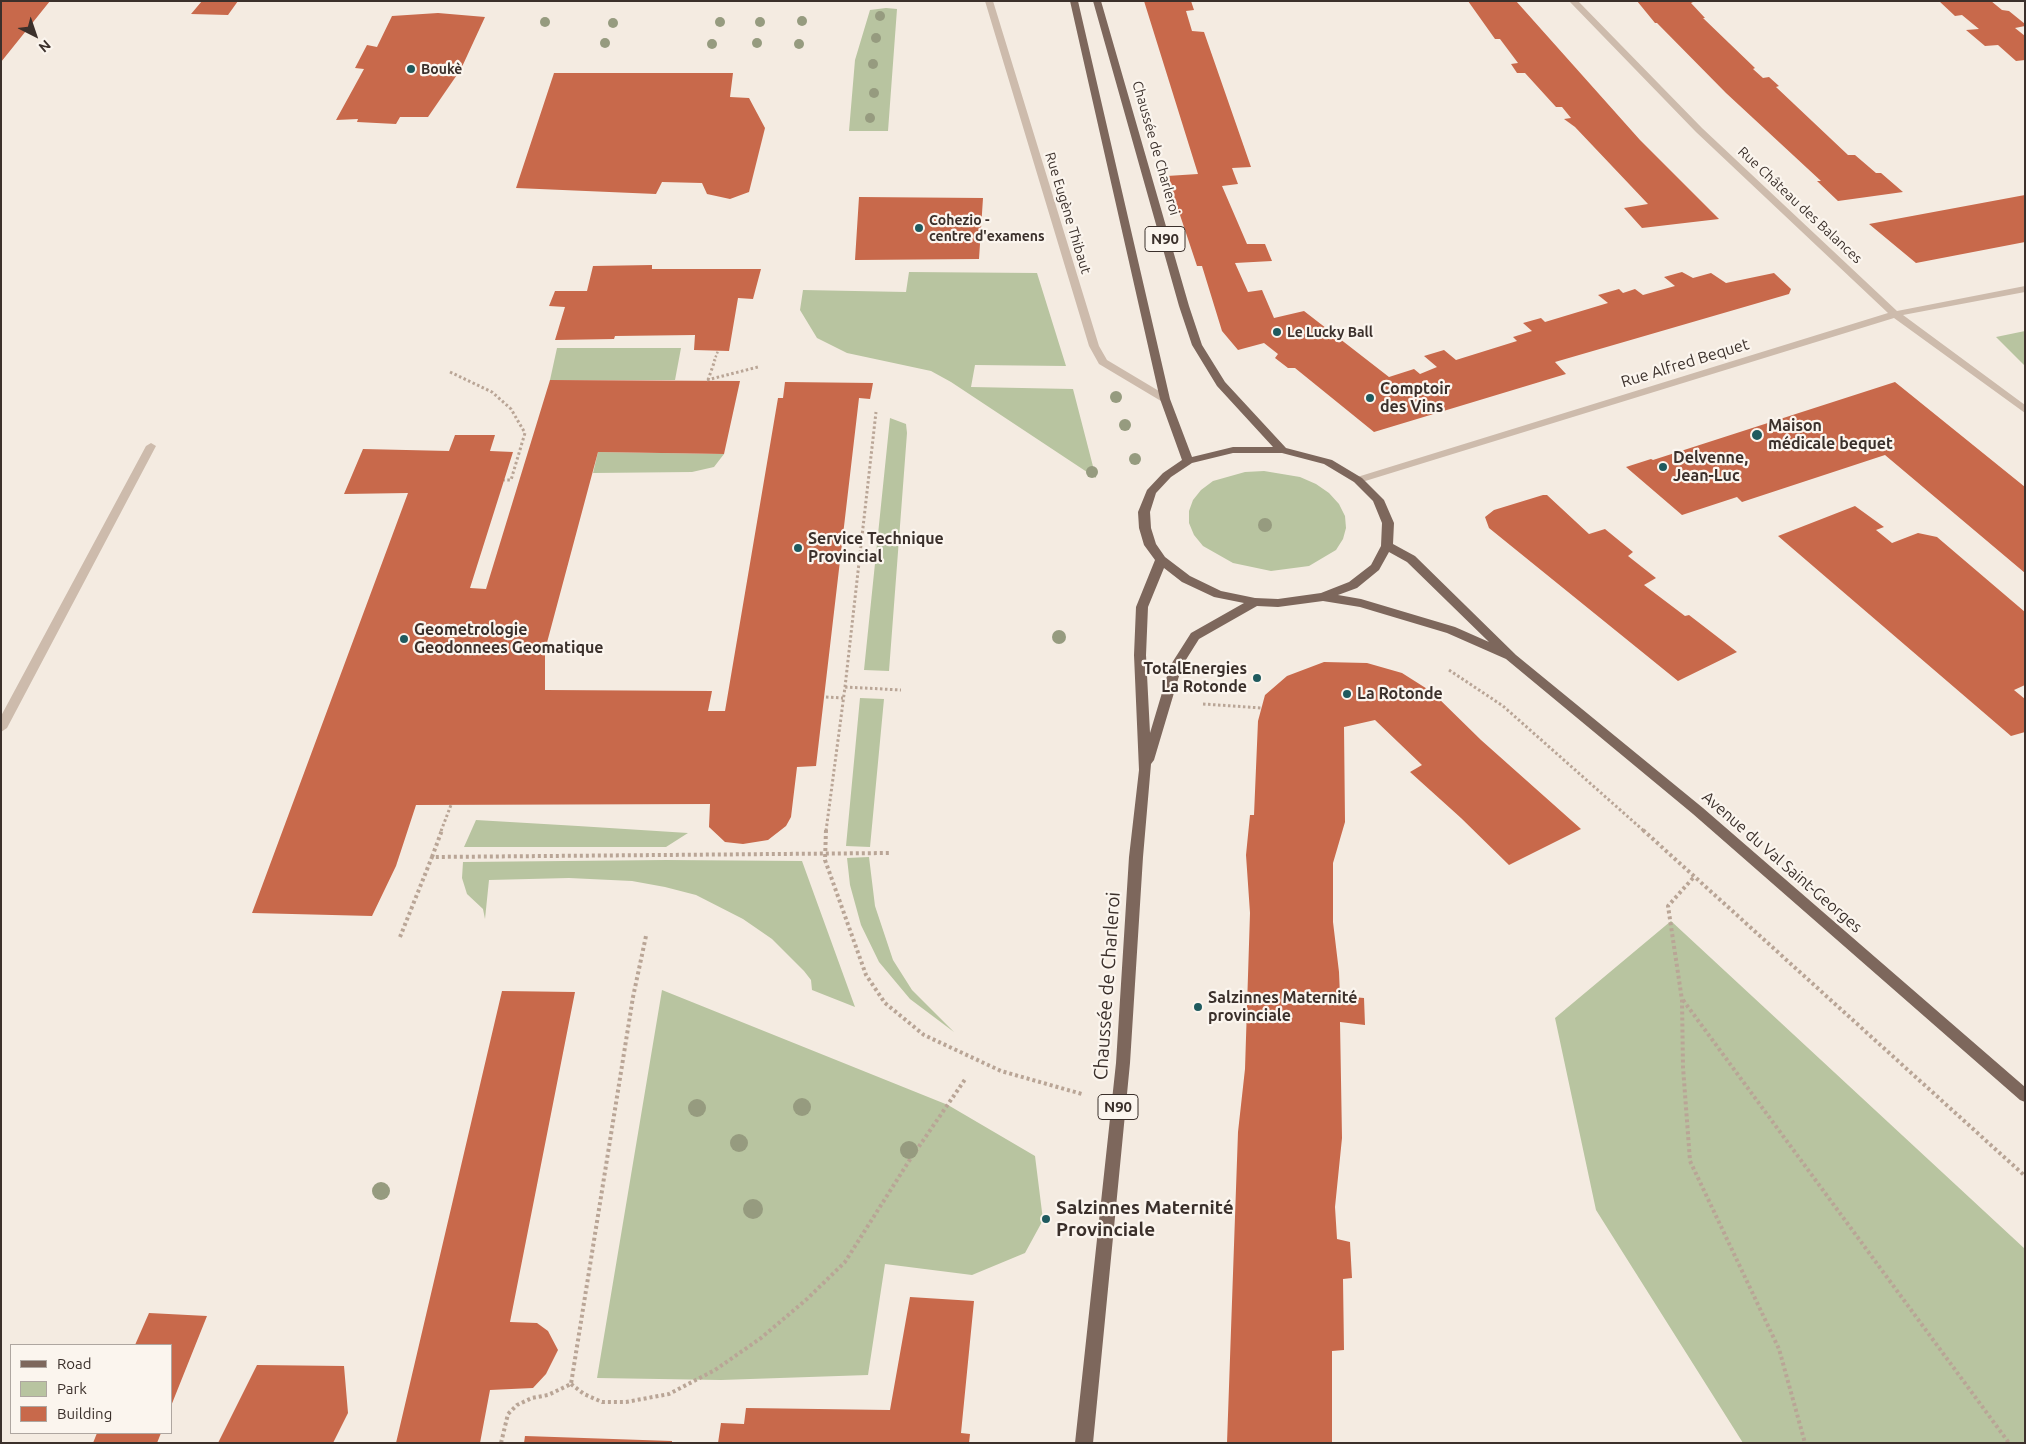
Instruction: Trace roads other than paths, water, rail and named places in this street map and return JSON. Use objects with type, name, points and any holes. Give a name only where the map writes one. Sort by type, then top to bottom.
[{"type":"main road","name":"N90","points":[[1074,1],[1164,400],[1188,462]]},
{"type":"main road","name":"Chaussée de Charleroi","points":[[1097,1],[1184,306],[1197,345],[1221,384],[1282,450]]},
{"type":"main road","points":[[1233,450],[1282,450],[1328,462],[1358,480],[1378,500],[1388,523],[1387,546],[1375,568],[1353,585],[1323,597],[1278,603],[1254,602],[1210,590],[1186,580],[1161,560],[1150,545],[1145,528],[1144,512],[1151,492],[1166,475],[1188,462],[1233,450]]},
{"type":"main road","name":"Avenue du Val Saint-Georges","points":[[1387,546],[1411,559],[1512,658],[1698,811],[2025,1096]]},
{"type":"main road","name":"Chaussée de Charleroi","points":[[1084,1443],[1119,1104],[1136,857],[1145,770],[1140,655],[1142,607],[1161,560]]},
{"type":"main road","name":"Avenue du Val Saint-Georges","points":[[1323,597],[1361,603],[1451,630],[1512,658]]},
{"type":"main road","name":"Chaussée de Charleroi","points":[[1145,770],[1176,666],[1195,636],[1254,602]]},
{"type":"street","name":"Rue Eugène Thibaut","points":[[990,1],[1094,346],[1103,362],[1164,400]]},
{"type":"street","name":"Rue Château des Balances","points":[[1573,1],[1699,130],[1895,314],[2025,410]]},
{"type":"street","name":"Rue Alfred Bequet","points":[[1358,480],[1895,314],[2025,289]]},
{"type":"street","points":[[1,728],[151,446]]},
{"type":"place","name":"Boukè","points":[[411,69]]},
{"type":"place","name":"Cohezio - centre d'examens","points":[[919,228]]},
{"type":"place","name":"Le Lucky Ball","points":[[1277,332]]},
{"type":"place","name":"Comptoir des Vins","points":[[1370,398]]},
{"type":"place","name":"Maison médicale bequet","points":[[1757,435]]},
{"type":"place","name":"Delvenne, Jean-Luc","points":[[1663,467]]},
{"type":"place","name":"Service Technique Provincial","points":[[798,548]]},
{"type":"place","name":"Geometrologie Geodonnees Geomatique","points":[[404,639]]},
{"type":"place","name":"TotalEnergies La Rotonde","points":[[1257,678]]},
{"type":"place","name":"La Rotonde","points":[[1347,694]]},
{"type":"place","name":"Salzinnes Maternité provinciale","points":[[1198,1007]]},
{"type":"place","name":"Salzinnes Maternité Provinciale","points":[[1046,1219]]}]
